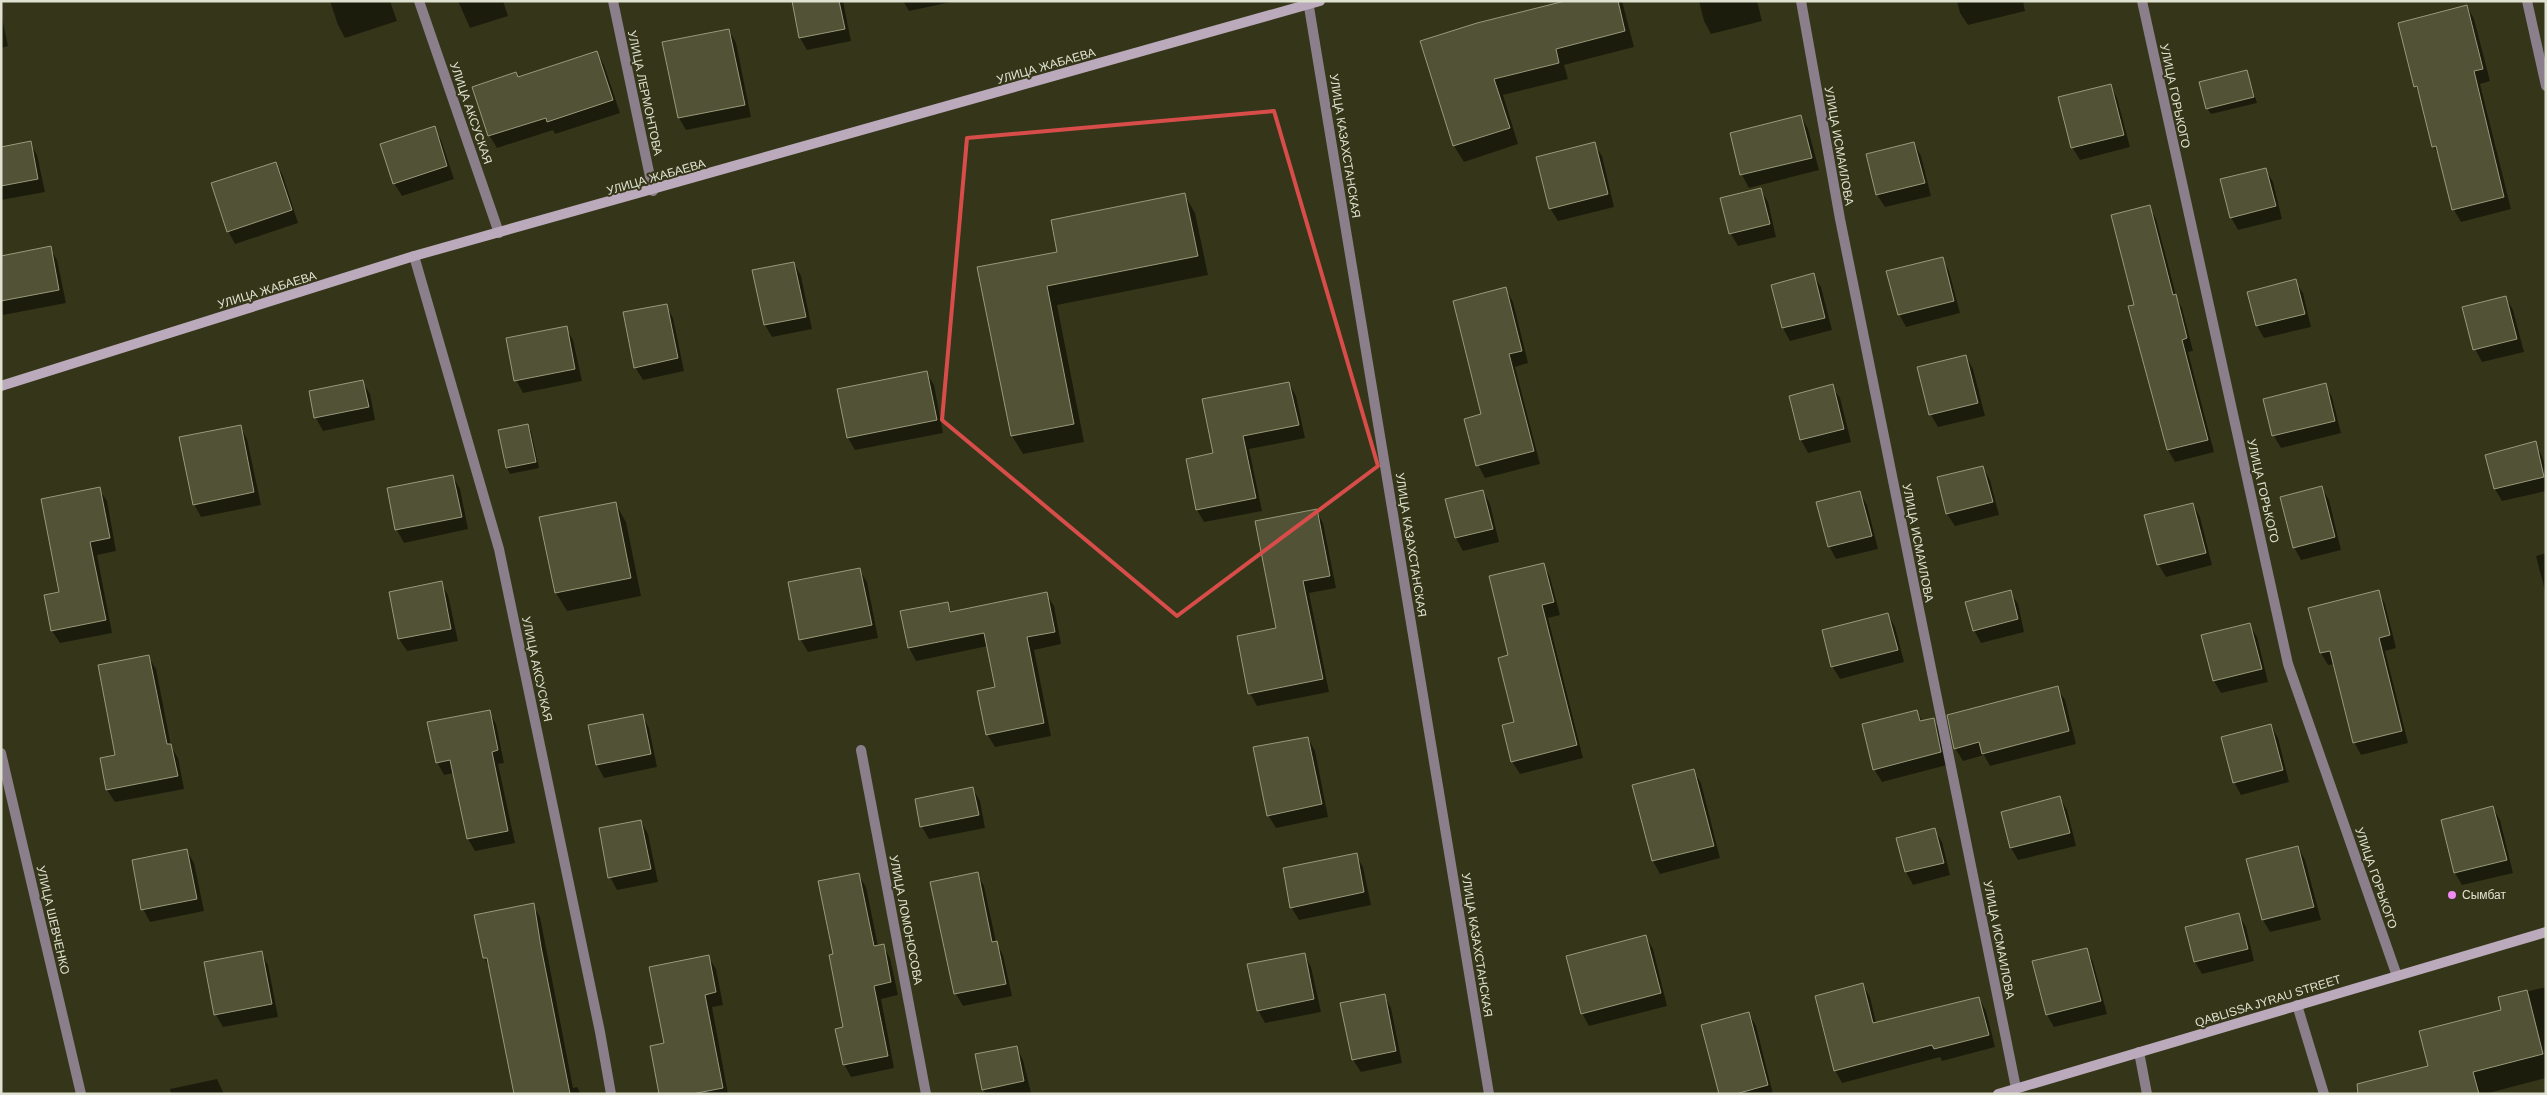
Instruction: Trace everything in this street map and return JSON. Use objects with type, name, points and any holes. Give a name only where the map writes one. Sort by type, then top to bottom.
[{"type":"street","name":"УЛИЦА АКСУСКАЯ","points":[[418,1],[499,233]]},
{"type":"street","name":"УЛИЦА ЛЕРМОНТОВА","points":[[613,1],[653,191]]},
{"type":"street","name":"УЛИЦА ЖАБАЕВА","points":[[1,386],[414,256],[653,191],[1320,1]]},
{"type":"street","name":"УЛИЦА ИСМАИЛОВА","points":[[1800,1],[1840,219],[2016,1088]]},
{"type":"street","name":"УЛИЦА ГОРЬКОГО","points":[[2142,1],[2288,664],[2397,976]]},
{"type":"street","points":[[2526,1],[2546,86]]},
{"type":"street","name":"УЛИЦА КАЗАХСТАНСКАЯ","points":[[1309,3],[1489,1094]]},
{"type":"street","name":"УЛИЦА АКСУСКАЯ","points":[[414,256],[499,550],[598,1022],[611,1094]]},
{"type":"street","name":"УЛИЦА ЛОМОНОСОВА","points":[[861,750],[926,1094]]},
{"type":"street","name":"УЛИЦА ШЕВЧЕНКО","points":[[1,753],[81,1094]]},
{"type":"street","name":"QABLISSA JYRAU STREET","points":[[1998,1094],[2546,932]]},
{"type":"street","points":[[2297,1005],[2324,1094]]},
{"type":"street","points":[[2139,1052],[2147,1094]]},
{"type":"highlighted area","points":[[1274,111],[1378,466],[1177,616],[942,420],[967,138]]},
{"type":"building","points":[[792,1],[839,1],[845,29],[799,38]]},
{"type":"building","points":[[1565,1],[1618,1],[1625,31],[1556,49],[1559,63],[1494,79],[1510,128],[1453,146],[1420,41],[1477,23]]},
{"type":"building","points":[[2467,5],[2483,69],[2474,71],[2504,197],[2452,210],[2436,146],[2432,147],[2417,86],[2414,87],[2398,23]]},
{"type":"building","points":[[729,29],[745,105],[678,118],[662,42]]},
{"type":"building","points":[[597,51],[613,100],[547,122],[546,118],[488,136],[472,87],[516,72],[518,77]]},
{"type":"building","points":[[2247,70],[2254,97],[2206,109],[2199,82]]},
{"type":"building","points":[[2111,84],[2124,135],[2071,148],[2058,97]]},
{"type":"building","points":[[1801,115],[1812,158],[1740,175],[1730,133]]},
{"type":"building","points":[[435,126],[447,166],[393,184],[380,144]]},
{"type":"building","points":[[31,141],[38,179],[1,186],[1,147]]},
{"type":"building","points":[[1595,142],[1608,194],[1549,209],[1536,157]]},
{"type":"building","points":[[1914,142],[1925,183],[1876,195],[1866,154]]},
{"type":"building","points":[[276,162],[292,210],[227,232],[211,183]]},
{"type":"building","points":[[2266,168],[2276,206],[2230,218],[2220,179]]},
{"type":"building","points":[[1761,188],[1770,224],[1729,234],[1720,198]]},
{"type":"building","points":[[1185,193],[1198,256],[1047,286],[1074,424],[1011,436],[977,267],[1057,252],[1051,220]]},
{"type":"building","points":[[2150,205],[2173,295],[2176,294],[2187,338],[2182,340],[2208,440],[2167,450],[2128,306],[2134,305],[2111,215]]},
{"type":"building","points":[[51,246],[59,290],[1,301],[1,256]]},
{"type":"building","points":[[1943,257],[1954,301],[1898,315],[1886,271]]},
{"type":"building","points":[[794,262],[806,317],[764,325],[752,270]]},
{"type":"building","points":[[1814,273],[1825,318],[1782,328],[1771,285]]},
{"type":"building","points":[[2296,279],[2305,314],[2256,326],[2247,292]]},
{"type":"building","points":[[1506,287],[1522,351],[1509,354],[1534,451],[1476,466],[1464,419],[1481,414],[1453,301]]},
{"type":"building","points":[[2506,296],[2517,339],[2473,350],[2462,307]]},
{"type":"building","points":[[667,304],[678,358],[634,368],[623,312]]},
{"type":"building","points":[[567,326],[575,369],[514,381],[506,338]]},
{"type":"building","points":[[1966,355],[1978,403],[1929,415],[1917,367]]},
{"type":"building","points":[[927,371],[937,420],[847,438],[837,389]]},
{"type":"building","points":[[363,380],[369,407],[314,418],[309,391]]},
{"type":"building","points":[[1289,382],[1299,425],[1243,436],[1256,498],[1196,510],[1186,459],[1213,453],[1202,399]]},
{"type":"building","points":[[2326,383],[2335,421],[2272,436],[2263,399]]},
{"type":"building","points":[[1833,384],[1844,429],[1800,440],[1789,396]]},
{"type":"building","points":[[528,424],[536,462],[506,468],[498,430]]},
{"type":"building","points":[[241,425],[254,492],[193,505],[179,437]]},
{"type":"building","points":[[2536,441],[2544,477],[2494,489],[2485,455]]},
{"type":"building","points":[[1983,466],[1993,502],[1946,514],[1937,477]]},
{"type":"building","points":[[453,475],[462,517],[395,530],[387,488]]},
{"type":"building","points":[[2322,486],[2335,537],[2293,548],[2280,497]]},
{"type":"building","points":[[100,487],[110,538],[90,542],[106,620],[51,631],[44,595],[59,592],[41,499]]},
{"type":"building","points":[[1483,490],[1493,529],[1455,538],[1445,499]]},
{"type":"building","points":[[1860,491],[1872,536],[1828,547],[1816,502]]},
{"type":"building","points":[[616,502],[631,578],[555,593],[539,517]]},
{"type":"building","points":[[2193,503],[2206,553],[2157,565],[2144,515]]},
{"type":"building","points":[[1317,509],[1330,576],[1303,581],[1323,679],[1248,694],[1237,636],[1276,628],[1255,521]]},
{"type":"building","points":[[1544,563],[1554,602],[1542,605],[1577,745],[1511,762],[1502,725],[1514,722],[1498,658],[1508,655],[1489,576]]},
{"type":"building","points":[[860,568],[872,625],[799,640],[788,582]]},
{"type":"building","points":[[442,581],[451,629],[398,639],[389,592]]},
{"type":"building","points":[[2011,590],[2018,619],[1973,631],[1965,602]]},
{"type":"building","points":[[2379,590],[2390,635],[2379,638],[2402,731],[2353,743],[2330,651],[2320,653],[2308,608]]},
{"type":"building","points":[[1047,592],[1055,632],[1027,637],[1044,723],[986,735],[977,691],[995,687],[984,633],[908,648],[900,611],[948,602],[950,612]]},
{"type":"building","points":[[1888,613],[1898,650],[1831,667],[1822,630]]},
{"type":"building","points":[[2250,623],[2262,669],[2213,681],[2201,635]]},
{"type":"building","points":[[149,655],[167,744],[171,744],[178,776],[106,790],[100,758],[115,755],[98,665]]},
{"type":"building","points":[[2058,686],[2069,731],[1982,754],[1979,742],[1954,749],[1947,715]]},
{"type":"building","points":[[490,710],[498,750],[492,752],[508,831],[467,839],[450,760],[436,763],[427,722]]},
{"type":"building","points":[[1917,710],[1920,721],[1934,718],[1941,752],[1873,770],[1862,724]]},
{"type":"building","points":[[643,714],[651,754],[596,765],[588,725]]},
{"type":"building","points":[[2271,724],[2283,770],[2233,783],[2221,737]]},
{"type":"building","points":[[1308,737],[1322,804],[1267,816],[1253,747]]},
{"type":"building","points":[[1694,769],[1714,846],[1652,861],[1632,785]]},
{"type":"building","points":[[973,787],[979,815],[920,827],[915,799]]},
{"type":"building","points":[[2060,796],[2070,833],[2010,848],[2001,812]]},
{"type":"building","points":[[2493,806],[2507,860],[2454,873],[2441,820]]},
{"type":"building","points":[[641,820],[651,869],[608,878],[599,828]]},
{"type":"building","points":[[1935,828],[1944,863],[1905,872],[1896,838]]},
{"type":"building","points":[[2298,846],[2314,907],[2262,920],[2246,859]]},
{"type":"building","points":[[187,849],[197,899],[141,910],[132,860]]},
{"type":"building","points":[[1357,853],[1364,892],[1290,908],[1283,868]]},
{"type":"building","points":[[978,872],[992,942],[997,941],[1006,984],[954,994],[930,882]]},
{"type":"building","points":[[859,873],[874,946],[884,944],[891,982],[874,986],[888,1056],[843,1065],[835,1029],[843,1027],[829,955],[833,954],[818,881]]},
{"type":"building","points":[[534,903],[570,1094],[514,1094],[487,958],[483,958],[474,915]]},
{"type":"building","points":[[2239,913],[2248,949],[2194,962],[2185,927]]},
{"type":"building","points":[[1646,935],[1661,993],[1581,1014],[1566,956]]},
{"type":"building","points":[[2087,948],[2101,1001],[2046,1015],[2032,961]]},
{"type":"building","points":[[262,951],[272,1004],[214,1015],[204,962]]},
{"type":"building","points":[[1305,953],[1314,999],[1257,1011],[1247,964]]},
{"type":"building","points":[[709,955],[716,992],[705,995],[723,1088],[692,1094],[659,1094],[650,1046],[664,1043],[649,967]]},
{"type":"building","points":[[1863,983],[1873,1023],[1979,997],[1989,1035],[1934,1049],[1932,1045],[1834,1071],[1815,996]]},
{"type":"building","points":[[2527,990],[2543,1054],[2473,1072],[2479,1094],[2358,1094],[2357,1084],[2428,1066],[2419,1031],[2501,1010],[2498,997]]},
{"type":"building","points":[[1385,994],[1396,1051],[1352,1060],[1340,1003]]},
{"type":"building","points":[[1749,1012],[1768,1085],[1736,1094],[1719,1094],[1701,1025]]},
{"type":"building","points":[[1017,1046],[1024,1081],[982,1090],[975,1054]]},
{"type":"place","name":"Сымбат","points":[[2452,895]]}]
